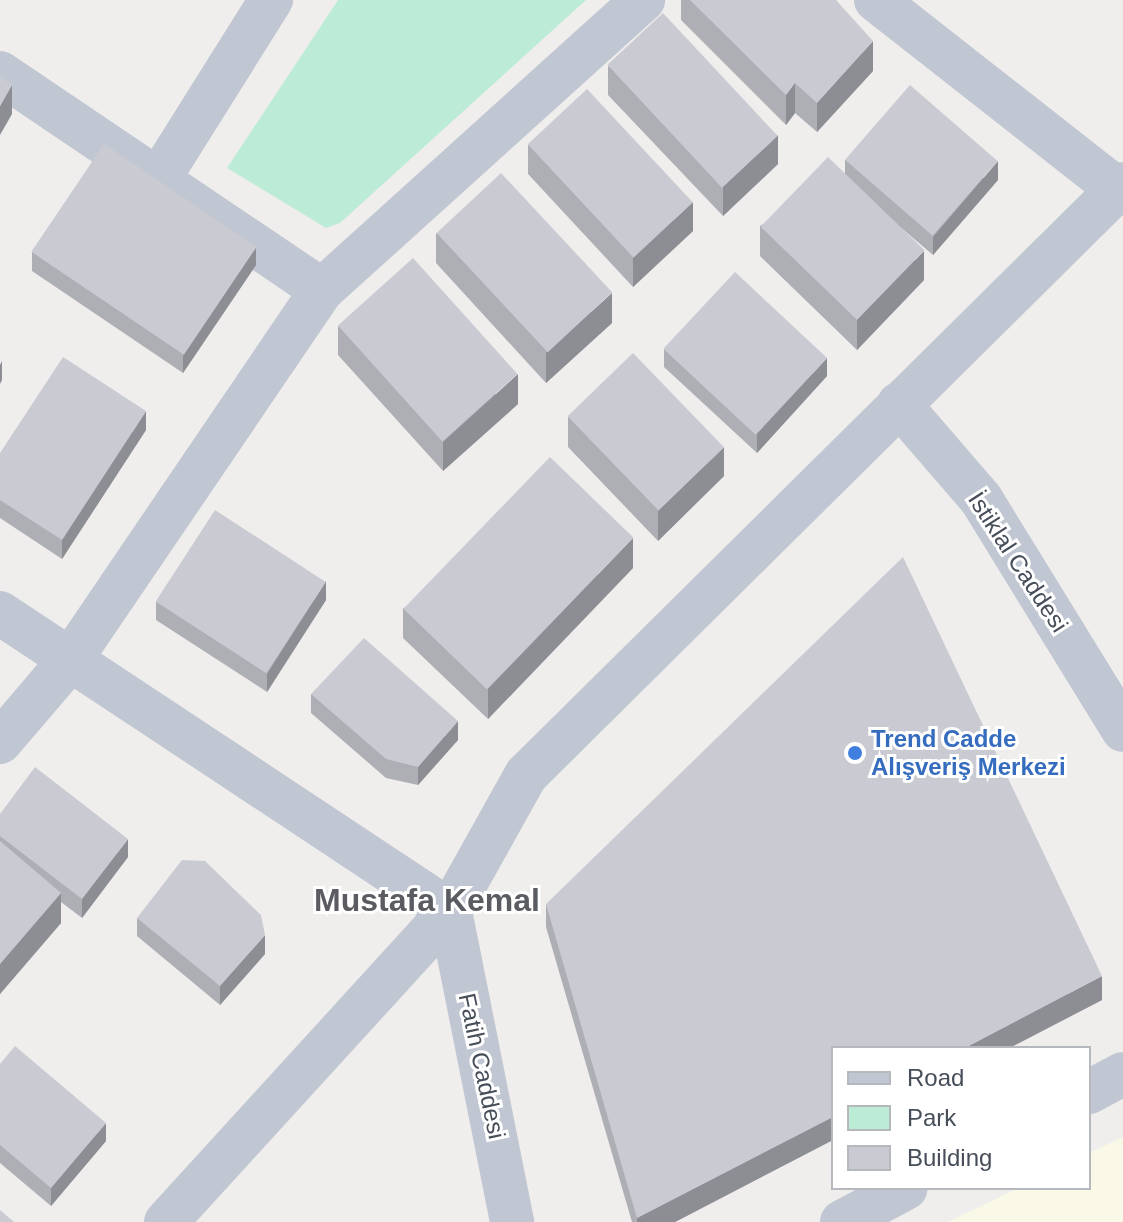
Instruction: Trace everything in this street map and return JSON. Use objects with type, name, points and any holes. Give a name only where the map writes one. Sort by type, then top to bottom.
[{"type":"street","points":[[158,180],[271,0]]},
{"type":"street","points":[[0,742],[71,659],[322,290],[643,0]]},
{"type":"street","points":[[166,1222],[450,911],[526,775],[1120,187],[876,0]]},
{"type":"street","points":[[0,73],[322,290]]},
{"type":"street","name":"İstiklal Caddesi","points":[[899,404],[981,499],[1123,730]]},
{"type":"street","points":[[0,613],[450,911]]},
{"type":"street","name":"Fatih Caddesi","points":[[450,911],[512,1222]]},
{"type":"street","points":[[1091,1091],[1123,1074]]},
{"type":"street","points":[[842,1222],[902,1190]]},
{"type":"shaded area","points":[[1123,1137],[1123,1222],[948,1222],[1014,1190],[1091,1190],[1091,1152]]},
{"type":"green space","points":[[338,0],[586,0],[340,223],[326,228],[227,168]]},
{"type":"building","points":[[690,0],[836,0],[873,41],[817,103],[795,83],[786,95]]},
{"type":"building","points":[[663,13],[778,136],[722,188],[607,65]]},
{"type":"building","points":[[0,77],[12,85],[0,106]]},
{"type":"building","points":[[910,85],[998,161],[933,236],[845,160]]},
{"type":"building","points":[[587,89],[693,202],[633,258],[528,144]]},
{"type":"building","points":[[104,144],[257,247],[184,355],[31,252]]},
{"type":"building","points":[[828,157],[924,250],[857,320],[761,227]]},
{"type":"building","points":[[501,173],[612,292],[548,352],[437,233]]},
{"type":"building","points":[[413,258],[517,374],[442,442],[338,326]]},
{"type":"building","points":[[735,272],[827,358],[756,435],[663,349]]},
{"type":"building","points":[[633,353],[724,447],[659,510],[568,416]]},
{"type":"building","points":[[63,357],[146,411],[62,540],[0,500],[0,453]]},
{"type":"building","points":[[550,457],[633,538],[487,689],[403,609]]},
{"type":"building","points":[[215,510],[326,582],[266,673],[156,601]]},
{"type":"building","name":"Trend Cadde Alışveriş Merkezi","points":[[903,557],[1102,976],[969,1046],[831,1046],[831,1118],[637,1218],[546,904]]},
{"type":"building","points":[[364,638],[458,721],[418,767],[386,759],[311,694]]},
{"type":"building","points":[[35,767],[128,839],[82,899],[0,836],[0,814]]},
{"type":"building","points":[[0,841],[61,893],[0,964]]},
{"type":"building","points":[[182,860],[205,861],[261,915],[265,935],[220,986],[137,918]]},
{"type":"building","points":[[15,1046],[106,1123],[51,1188],[0,1145],[0,1064]]},
{"type":"building","points":[[0,1210],[14,1222],[0,1222]]},
{"type":"place","name":"Trend Cadde Alışveriş Merkezi","points":[[855,753]]},
{"type":"district","name":"Mustafa Kemal","points":[[427,900]]}]
